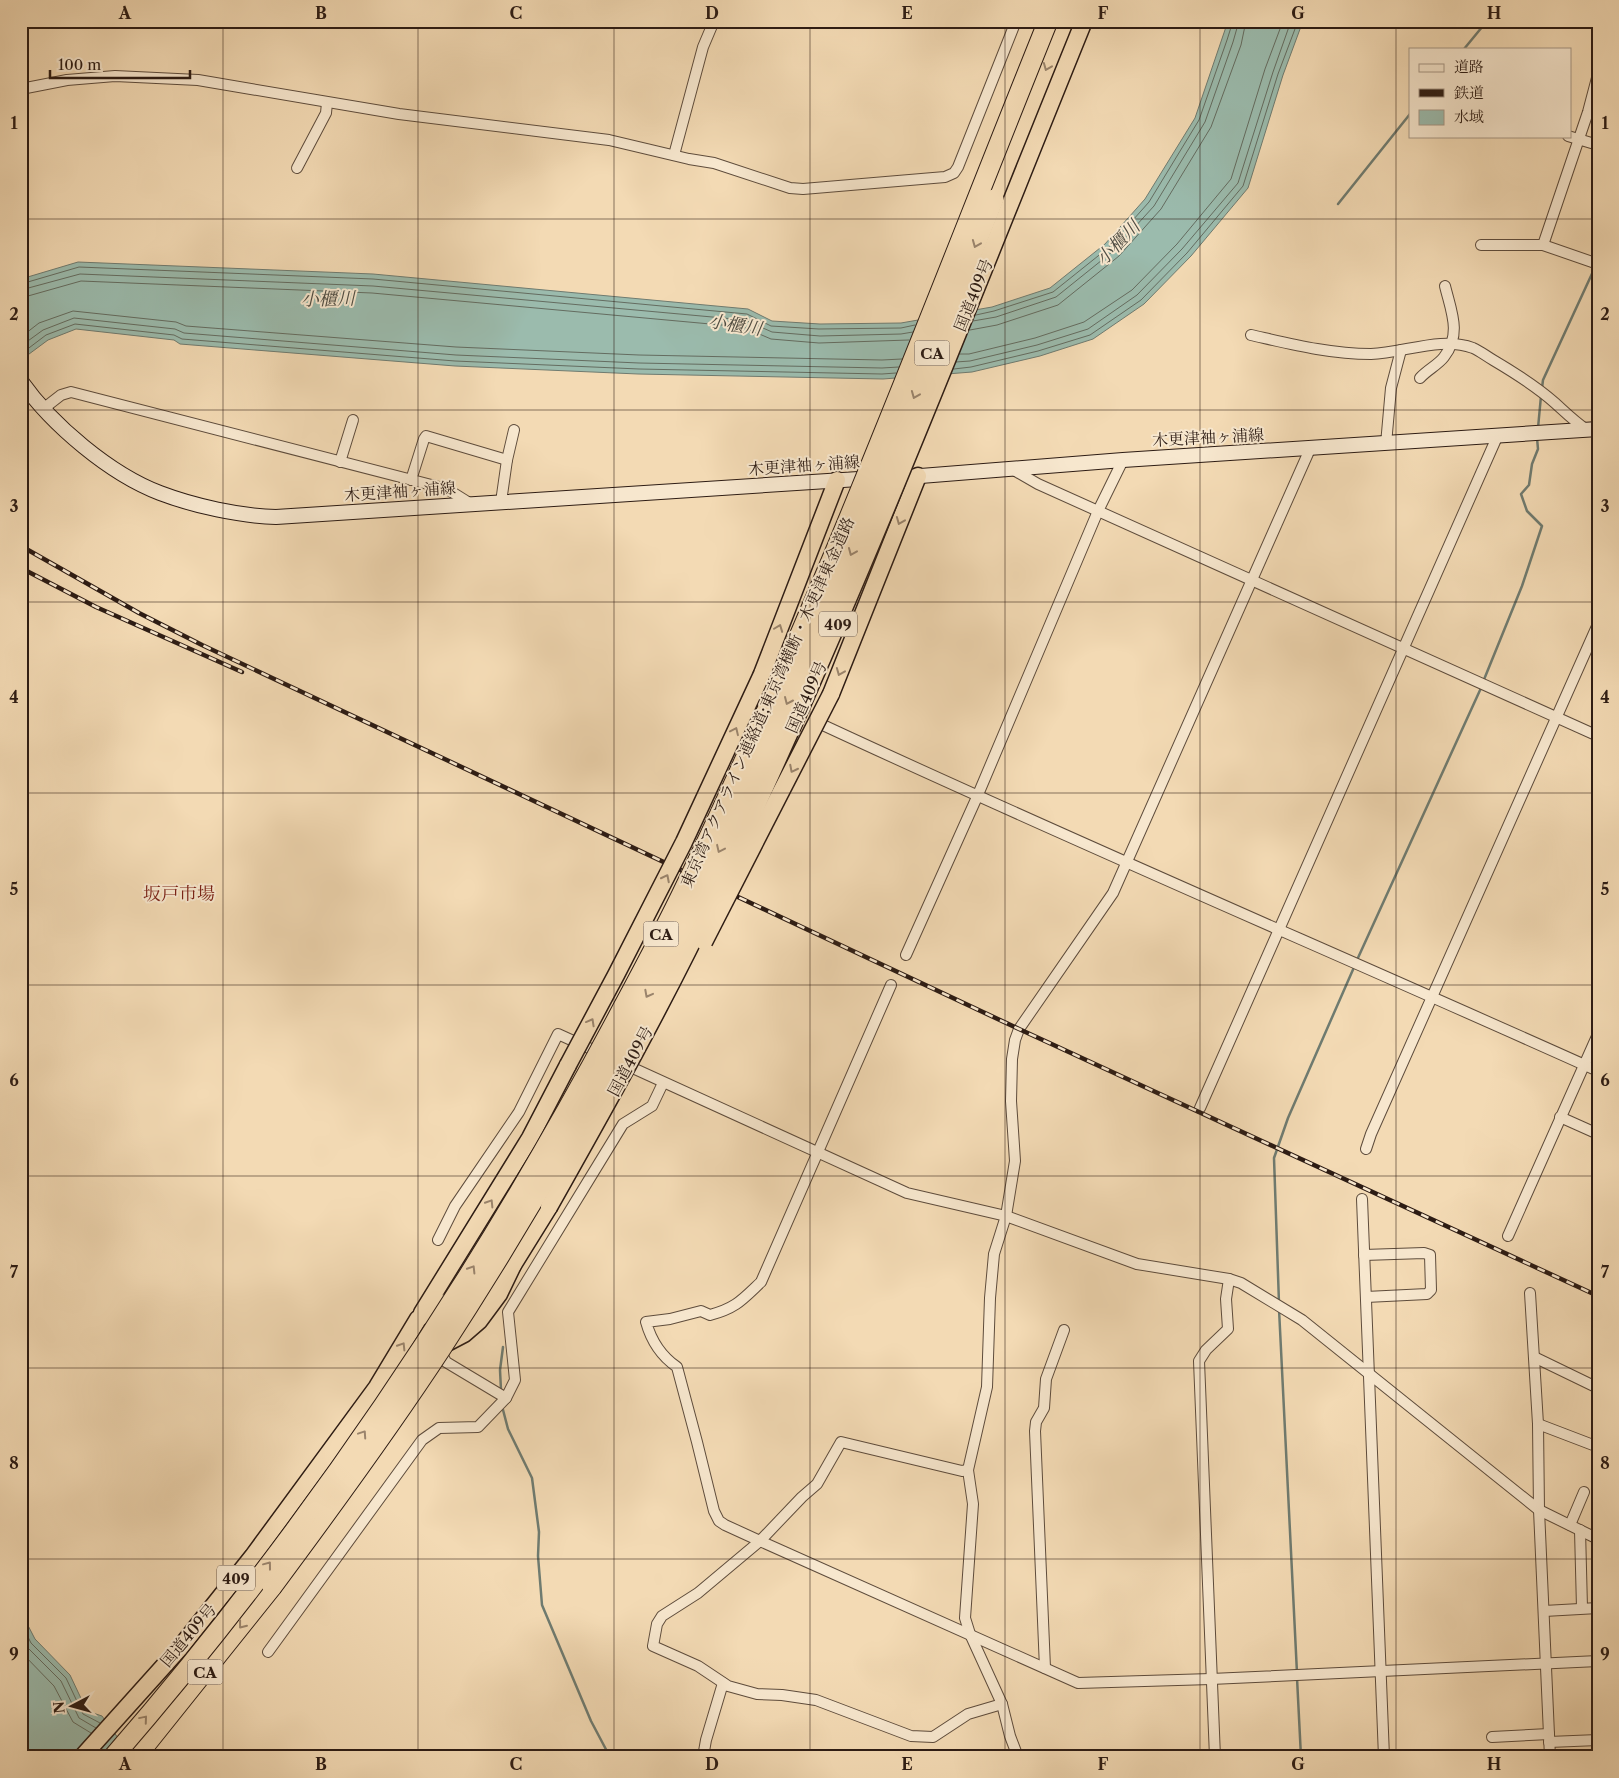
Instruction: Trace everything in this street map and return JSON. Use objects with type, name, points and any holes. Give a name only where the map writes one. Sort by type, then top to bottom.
[{"type":"highway","name":"東京湾アクアライン連絡道;東京湾横断・木更津東金道路","points":[[113,1757],[194,1660],[257,1580],[341,1466],[428,1339],[529,1176],[586,1077],[685,888],[806,620],[1048,21]]},
{"type":"highway","name":"東京湾アクアライン連絡道;東京湾横断・木更津東金道路","points":[[136,1757],[272,1587],[354,1476],[440,1350],[541,1188],[660,972],[700,893],[821,626],[871,507],[1065,21]]},
{"type":"highway","name":"国道409号","points":[[377,1387],[395,1371],[464,1334],[479,1321],[499,1294],[513,1265],[549,1207],[614,1092],[714,898],[769,780],[832,637],[1084,21]]},
{"type":"highway","points":[[614,1092],[663,1021],[831,694],[918,476]]},
{"type":"highway","points":[[418,1319],[530,1138],[684,842],[762,674],[837,480]]},
{"type":"highway","name":"国道409号","points":[[82,1757],[179,1649],[253,1556],[377,1387],[418,1319],[441,1304],[492,1290],[513,1265]]},
{"type":"main road","name":"木更津袖ヶ浦線","points":[[21,381],[43,409],[72,436],[109,466],[139,483],[160,493],[185,500],[251,516],[276,517],[918,476],[1123,460],[1594,432]]},
{"type":"street","points":[[674,154],[703,47],[714,21]]},
{"type":"street","points":[[21,88],[67,80],[115,76],[198,80],[399,114],[608,140],[714,163],[790,188],[803,189],[945,177],[954,173],[1016,21]]},
{"type":"street","points":[[1543,246],[1574,138],[1598,74]]},
{"type":"street","points":[[298,168],[326,114],[327,103]]},
{"type":"street","points":[[1574,138],[1598,146]]},
{"type":"street","points":[[1482,245],[1543,246],[1598,264]]},
{"type":"street","points":[[1420,378],[1443,358],[1452,344],[1456,330],[1445,286]]},
{"type":"street","points":[[1251,335],[1304,348],[1337,352],[1370,354],[1452,344],[1473,349],[1524,378],[1573,422],[1594,432]]},
{"type":"street","points":[[1386,444],[1391,388],[1401,350]]},
{"type":"street","points":[[43,409],[61,395],[71,392],[447,489],[471,504]]},
{"type":"street","points":[[340,462],[353,420]]},
{"type":"street","points":[[500,502],[514,430]]},
{"type":"street","points":[[411,480],[426,436],[507,460]]},
{"type":"street","points":[[1200,1108],[1497,437]]},
{"type":"street","points":[[1018,1757],[1010,1736],[1002,1704],[970,1634],[965,1618],[973,1504],[968,1470],[987,1387],[990,1298],[994,1254],[1006,1216],[1015,1161],[1011,1101],[1012,1059],[1015,1040],[1019,1029],[1113,893],[1310,448]]},
{"type":"street","points":[[906,955],[977,797],[1098,511],[1123,460]]},
{"type":"street","points":[[1011,468],[1038,484],[1598,736]]},
{"type":"street","points":[[1366,1149],[1598,624]]},
{"type":"street","points":[[825,726],[977,797],[1598,1071]]},
{"type":"street","points":[[891,985],[761,1282],[738,1304],[719,1313],[710,1315],[701,1311],[670,1319],[646,1322],[649,1335],[667,1361],[676,1367],[698,1442],[714,1511],[719,1521],[1078,1683],[1211,1679],[1598,1661]]},
{"type":"street","points":[[438,1240],[455,1206],[519,1112],[558,1034],[907,1193],[1006,1216],[1137,1264],[1228,1279],[1241,1283],[1302,1320],[1539,1510],[1598,1539]]},
{"type":"street","points":[[1508,1236],[1598,1034]]},
{"type":"street","points":[[268,1652],[422,1440],[439,1428],[478,1427],[506,1398],[515,1380],[508,1312],[623,1124],[652,1106],[664,1083]]},
{"type":"street","points":[[1560,1117],[1598,1134]]},
{"type":"street","points":[[1362,1199],[1384,1757]]},
{"type":"street","points":[[1364,1254],[1424,1253],[1430,1255],[1431,1290],[1427,1294],[1366,1297]]},
{"type":"street","points":[[1215,1757],[1199,1362],[1206,1350],[1228,1329],[1226,1299],[1228,1279]]},
{"type":"street","points":[[1530,1293],[1538,1424],[1539,1510],[1550,1757]]},
{"type":"street","points":[[1045,1668],[1035,1431],[1036,1422],[1044,1408],[1046,1379],[1064,1330]]},
{"type":"street","points":[[444,1345],[443,1356],[446,1362],[506,1398]]},
{"type":"street","points":[[1534,1358],[1598,1388]]},
{"type":"street","points":[[1538,1424],[1593,1445]]},
{"type":"street","points":[[968,1470],[962,1471],[841,1442],[817,1484],[802,1496],[760,1541],[698,1594],[662,1616],[654,1632],[653,1646],[698,1666],[737,1690],[816,1700],[902,1733],[925,1737],[933,1737],[968,1714],[1002,1704]]},
{"type":"street","points":[[1570,1525],[1584,1492]]},
{"type":"street","points":[[1580,1530],[1582,1608]]},
{"type":"street","points":[[1544,1612],[1598,1608]]},
{"type":"street","points":[[703,1757],[706,1740],[723,1683]]},
{"type":"street","points":[[1492,1737],[1598,1740]]},
{"type":"water","name":"小櫃川","points":[[1228,21],[1303,21],[1283,75],[1248,188],[1191,256],[1144,304],[1093,339],[1040,356],[972,372],[883,379],[638,374],[455,366],[180,344],[174,340],[76,329],[48,340],[21,360],[21,279],[78,262],[373,274],[748,309],[772,321],[820,324],[901,323],[992,307],[1050,288],[1105,244],[1145,199],[1195,118]]},
{"type":"water","points":[[21,1612],[35,1639],[70,1675],[87,1711],[102,1716],[132,1757],[21,1757]]},
{"type":"waterway","points":[[1465,48],[1487,21]]},
{"type":"waterway","points":[[1338,204],[1409,115]]},
{"type":"waterway","points":[[1542,388],[1543,380],[1596,265]]},
{"type":"waterway","points":[[1538,428],[1541,396]]},
{"type":"waterway","points":[[1483,682],[1522,586],[1542,526],[1527,511],[1521,494],[1529,485],[1532,464],[1538,449],[1537,438]]},
{"type":"waterway","points":[[1357,960],[1481,688]]},
{"type":"waterway","points":[[1279,1303],[1274,1158],[1288,1118],[1355,965]]},
{"type":"waterway","points":[[1279,1309],[1297,1673]]},
{"type":"waterway","points":[[501,1390],[500,1370],[503,1347]]},
{"type":"waterway","points":[[502,1406],[508,1429],[532,1478],[539,1532],[538,1556],[542,1605],[591,1721],[610,1757]]},
{"type":"waterway","points":[[1297,1678],[1301,1757]]},
{"type":"railway","points":[[21,546],[139,613],[202,645],[1019,1029],[1598,1296]]},
{"type":"railway","points":[[21,568],[96,607],[242,672]]},
{"type":"district","name":"坂戸市場","points":[[179,894]]}]
